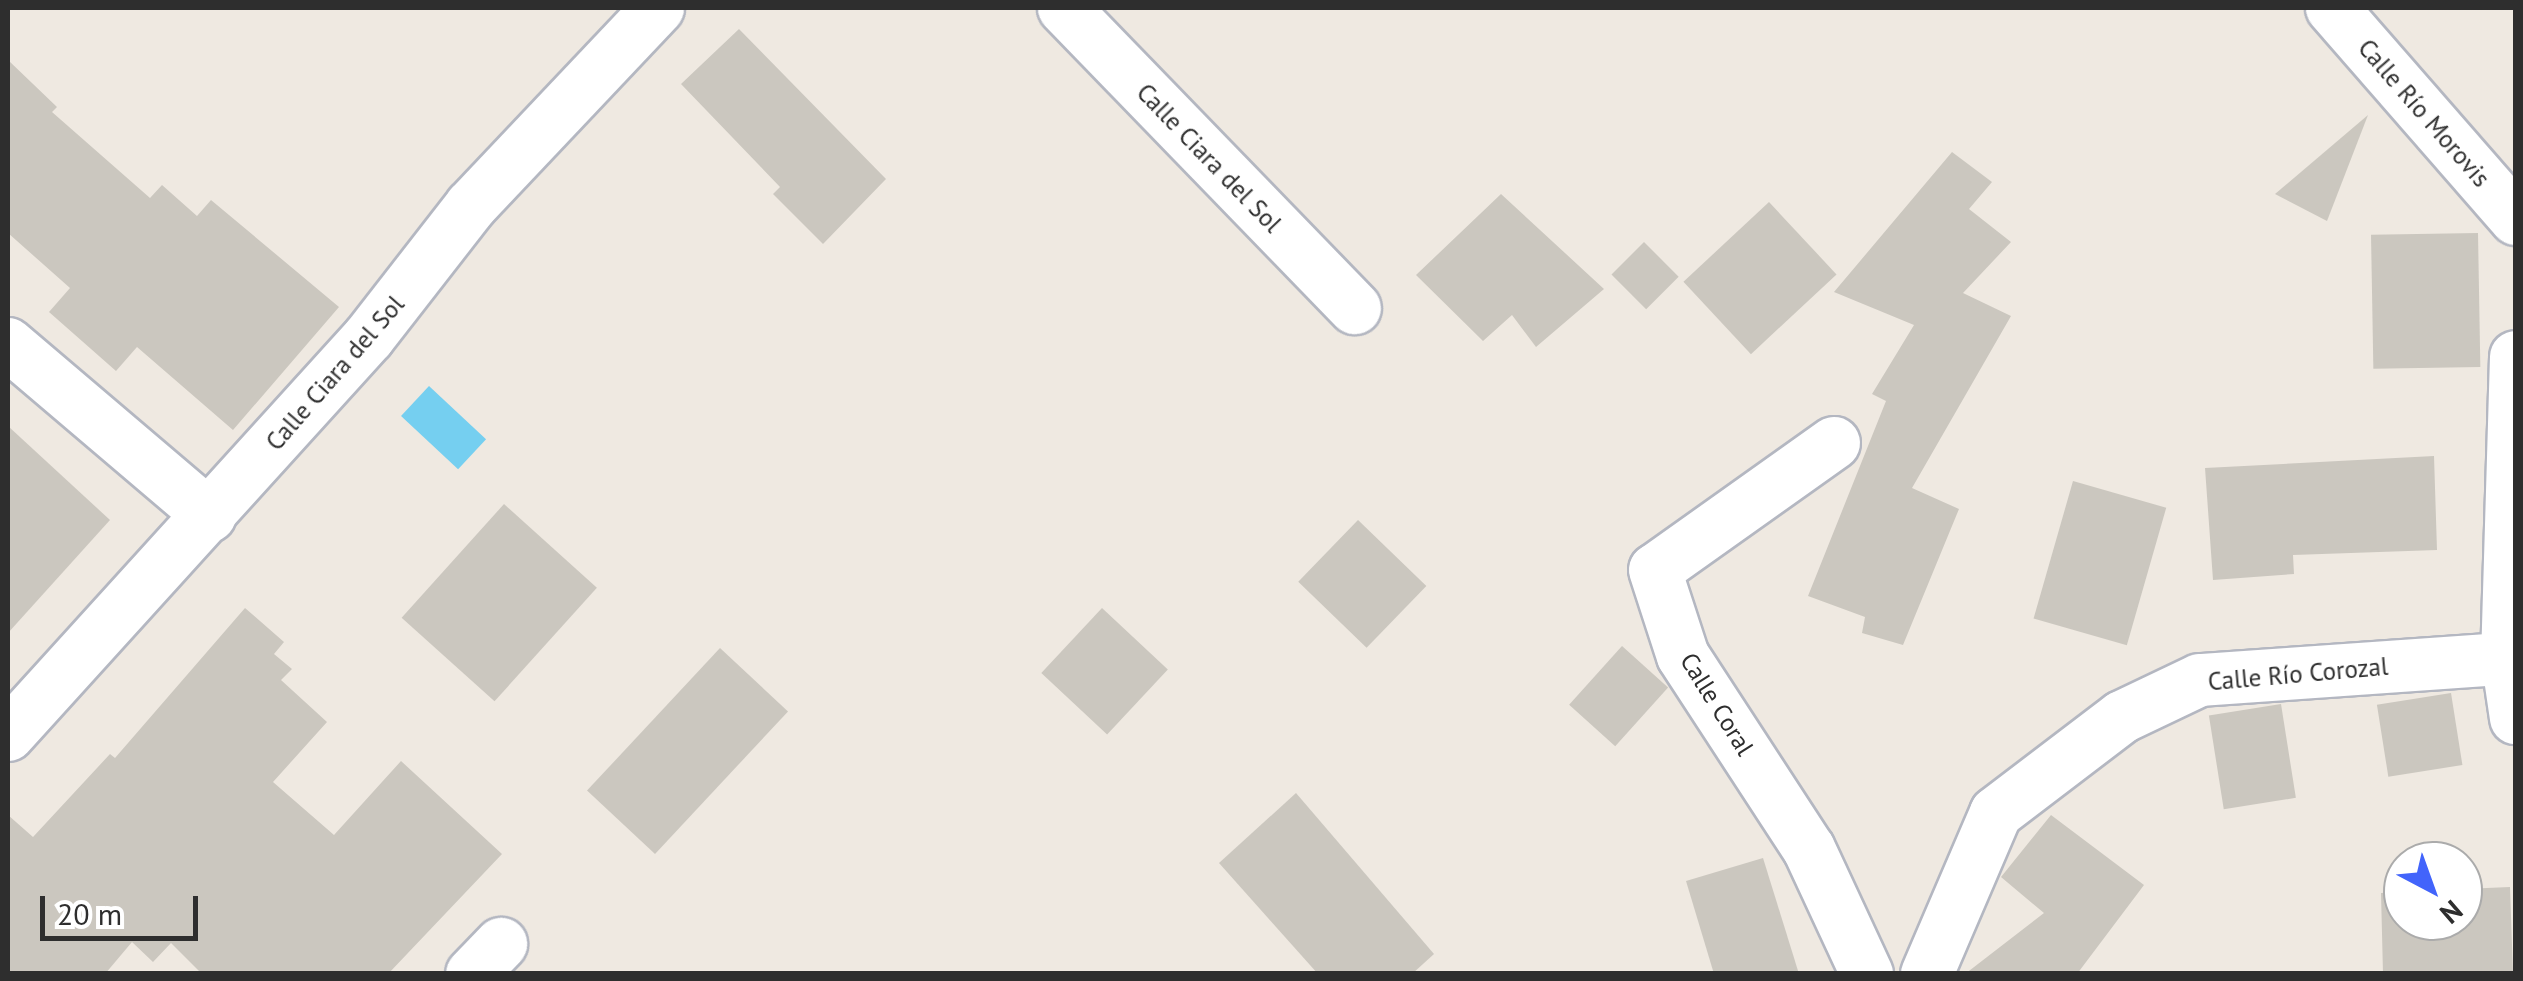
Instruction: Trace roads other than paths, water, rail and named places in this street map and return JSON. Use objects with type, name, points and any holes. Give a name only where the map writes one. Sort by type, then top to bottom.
[{"type":"street","name":"Calle Ciara del Sol","points":[[8,736],[368,337],[472,206],[658,8]]},
{"type":"street","name":"Calle Ciara del Sol","points":[[1064,8],[1355,308]]},
{"type":"street","name":"Calle Río Morovis","points":[[2332,8],[2516,219]]},
{"type":"street","points":[[8,344],[210,516]]},
{"type":"street","points":[[2516,357],[2511,658],[2516,718]]},
{"type":"street","name":"Calle Coral","points":[[1834,443],[1655,570],[1683,656],[1809,849],[1866,974]]},
{"type":"street","name":"Calle Río Corozal","points":[[1927,974],[1996,813],[2122,717],[2200,680],[2511,658]]},
{"type":"water","points":[[429,386],[486,439],[458,469],[401,416]]}]
